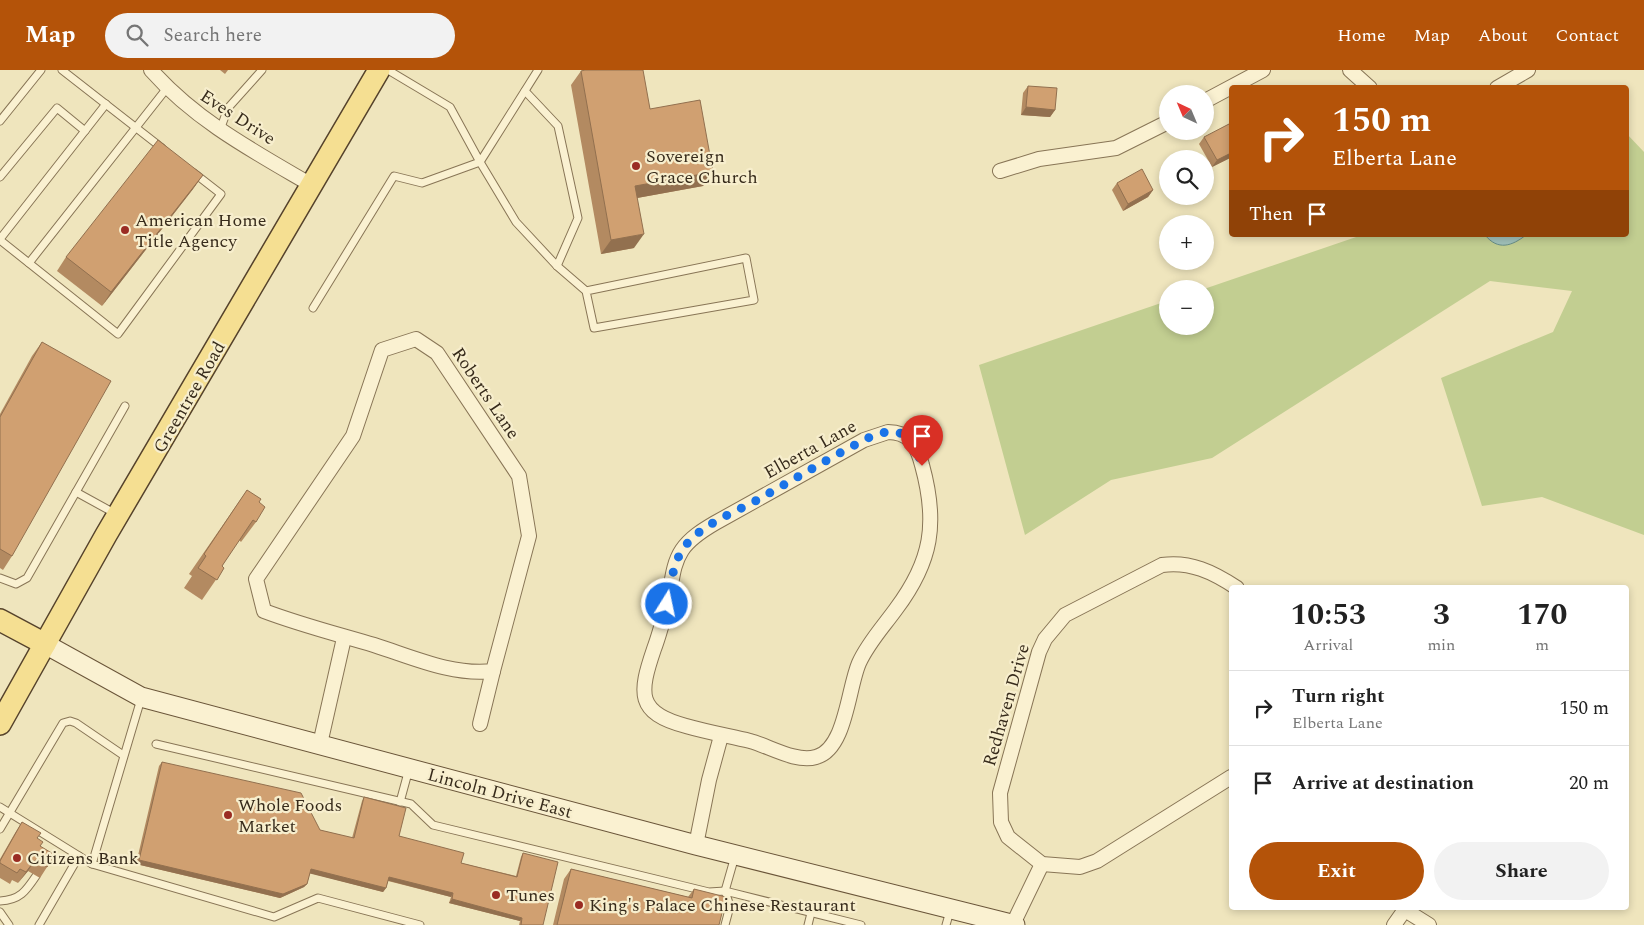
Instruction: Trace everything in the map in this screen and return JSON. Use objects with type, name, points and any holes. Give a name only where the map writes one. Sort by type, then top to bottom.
[{"type":"main road","name":"Greentree Road","points":[[0,724],[379,70]]},
{"type":"main road","name":"Lincoln Drive East","points":[[0,620],[45,644]]},
{"type":"street","name":"Eves Drive","points":[[151,70],[167,88],[220,130],[313,186]]},
{"type":"street","points":[[1235,85],[1263,70]]},
{"type":"street","points":[[1350,70],[1367,85]]},
{"type":"street","points":[[1502,85],[1528,70]]},
{"type":"street","points":[[1214,96],[1229,88]]},
{"type":"street","points":[[1000,171],[1039,159],[1116,148],[1159,126]]},
{"type":"street","name":"Roberts Lane","points":[[416,339],[437,353],[519,476],[529,536],[493,671],[474,673],[446,667],[344,638],[264,611],[256,579],[353,436],[382,350],[416,339]]},
{"type":"street","name":"Elberta Lane","points":[[888,432],[898,432],[907,436],[919,453],[926,480],[930,525],[926,556],[914,584],[859,662],[842,724],[832,747],[816,757],[805,757],[721,736],[662,718],[652,712],[646,702],[645,679],[663,619],[672,575],[682,550],[702,531],[715,523],[864,440],[888,432]]},
{"type":"street","name":"Redhaven Drive","points":[[1042,864],[1008,836],[1001,822],[999,799],[1039,652],[1045,639],[1065,615],[1162,565],[1193,566],[1208,570],[1231,585]]},
{"type":"street","points":[[320,744],[344,638]]},
{"type":"street","name":"Lincoln Drive East","points":[[45,644],[142,697],[735,855],[948,917],[1014,925]]},
{"type":"street","points":[[480,724],[493,671]]},
{"type":"street","points":[[696,845],[708,780],[721,736]]},
{"type":"street","points":[[1014,925],[1042,864],[1080,867],[1097,861],[1229,778]]},
{"type":"street","points":[[1394,925],[1404,910]]},
{"type":"street","points":[[1406,910],[1429,925]]},
{"type":"lane","points":[[0,122],[41,70]]},
{"type":"lane","points":[[62,70],[166,151]]},
{"type":"lane","points":[[220,130],[228,108],[262,70]]},
{"type":"lane","points":[[388,70],[450,106],[480,162],[516,222],[557,266],[586,291],[594,328],[754,300],[746,258],[586,291]]},
{"type":"lane","points":[[313,308],[394,176],[422,183],[480,162],[538,70]]},
{"type":"lane","points":[[29,264],[167,88]]},
{"type":"lane","points":[[525,91],[558,126],[578,218],[557,266]]},
{"type":"lane","points":[[106,104],[0,239],[118,334],[221,194],[190,170]]},
{"type":"lane","points":[[0,177],[57,108],[84,131]]},
{"type":"lane","points":[[0,578],[13,584],[20,584],[28,577],[125,406]]},
{"type":"lane","points":[[76,492],[119,516]]},
{"type":"lane","points":[[92,864],[123,755],[142,697]]},
{"type":"lane","points":[[0,829],[58,729],[66,722],[76,723],[123,755]]},
{"type":"lane","points":[[156,744],[410,804],[433,825],[708,892],[725,891],[861,925]]},
{"type":"lane","points":[[400,802],[410,769]]},
{"type":"lane","points":[[0,807],[54,844],[92,864],[274,917],[318,898],[420,925]]},
{"type":"lane","points":[[724,925],[730,906],[725,891],[735,855]]},
{"type":"lane","points":[[39,925],[79,856]]},
{"type":"lane","points":[[0,901],[18,898],[26,892],[36,876]]},
{"type":"lane","points":[[0,912],[9,925]]},
{"type":"lane","points":[[808,925],[811,912]]},
{"type":"lane","points":[[271,925],[274,917]]},
{"type":"green space","points":[[1629,136],[1644,152],[1644,535],[1542,497],[1482,506],[1441,378],[1553,332],[1572,291],[1490,281],[1212,458],[1111,480],[1025,535],[979,365],[1159,304],[1159,335],[1214,335],[1214,286],[1356,237],[1629,237]]},
{"type":"water","points":[[1487,237],[1523,237],[1516,242],[1505,245],[1500,245]]},
{"type":"building","points":[[643,70],[650,109],[700,100],[713,172],[635,186],[644,234],[611,240],[581,71]]},
{"type":"building","points":[[1028,86],[1057,88],[1055,110],[1026,107]]},
{"type":"building","points":[[1229,124],[1229,154],[1217,160],[1214,150],[1211,150],[1206,140],[1214,140],[1214,132]]},
{"type":"building","name":"American Home Title Agency","points":[[158,140],[203,175],[111,292],[66,257]]},
{"type":"building","points":[[1142,169],[1153,190],[1128,204],[1117,183]]},
{"type":"building","points":[[42,342],[111,381],[12,556],[0,549],[0,417]]},
{"type":"building","points":[[247,490],[261,499],[259,502],[265,507],[256,522],[253,520],[222,566],[224,568],[217,580],[198,568],[206,556],[204,554]]},
{"type":"building","points":[[162,762],[301,793],[320,830],[354,838],[364,797],[406,808],[399,836],[464,853],[461,863],[517,877],[523,853],[558,862],[543,925],[521,925],[522,918],[452,899],[453,893],[389,877],[386,888],[311,869],[307,884],[283,894],[139,860]]},
{"type":"building","name":"Citizens Bank","points":[[22,822],[41,833],[37,838],[43,842],[40,846],[55,855],[47,867],[35,860],[26,872],[20,869],[17,873],[0,863]]},
{"type":"building","points":[[571,869],[692,898],[694,889],[726,897],[719,925],[557,925]]},
{"type":"place","name":"Sovereign Grace Church","points":[[636,166]]},
{"type":"place","name":"American Home Title Agency","points":[[125,230]]},
{"type":"place","name":"Whole Foods Market","points":[[228,815]]},
{"type":"place","name":"Citizens Bank","points":[[17,858]]},
{"type":"place","name":"Tunes","points":[[496,895]]},
{"type":"place","name":"King's Palace Chinese Restaurant","points":[[579,905]]},
{"type":"route","points":[[667,604],[676,563],[682,550],[691,540],[715,523],[864,440],[876,434],[888,432],[898,432],[907,436],[914,443],[922,466]]}]
